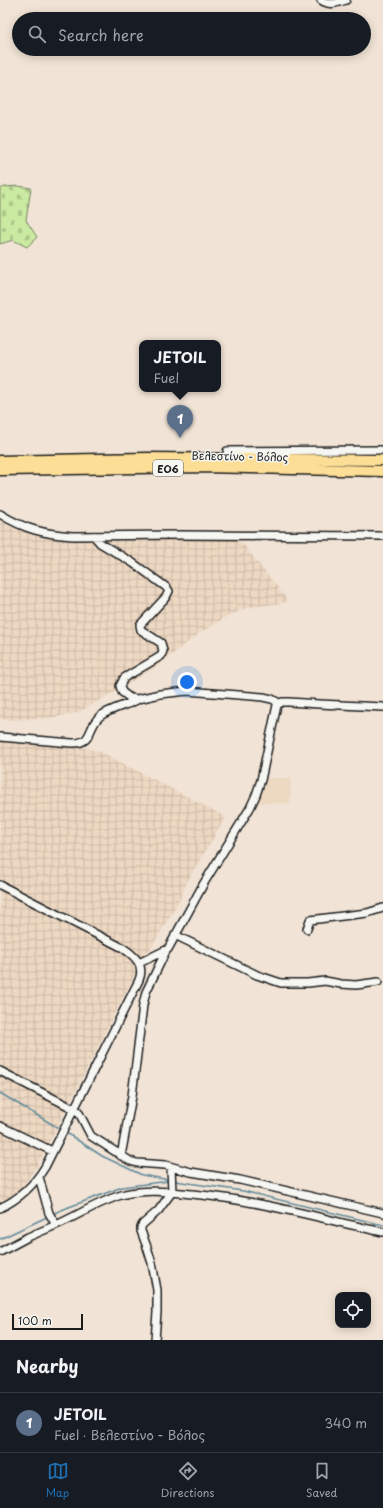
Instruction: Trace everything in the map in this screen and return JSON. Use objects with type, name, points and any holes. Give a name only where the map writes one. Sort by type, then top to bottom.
[{"type":"highway","name":"Βελεστίνο - Βόλος","points":[[0,461],[269,454],[383,460]]},
{"type":"highway","name":"Βελεστίνο - Βόλος","points":[[0,470],[203,467],[383,471]]},
{"type":"highway","points":[[335,471],[383,476]]},
{"type":"street","points":[[321,0],[325,3],[332,4],[346,0]]},
{"type":"street","points":[[227,451],[269,454],[383,450]]},
{"type":"street","points":[[0,514],[30,529],[44,533],[73,536],[383,536]]},
{"type":"street","points":[[94,536],[100,543],[133,563],[166,587],[169,591],[166,597],[140,625],[142,630],[161,643],[163,651],[161,656],[124,678],[120,686],[122,692],[130,698],[138,699]]},
{"type":"street","points":[[0,737],[72,743],[82,742],[86,740],[100,716],[138,699],[160,694],[187,691],[263,697],[280,703],[289,702],[383,707]]},
{"type":"street","points":[[121,1156],[132,1096],[143,1005],[146,992],[166,951],[204,883],[254,801],[263,771],[275,712],[280,703]]},
{"type":"street","points":[[0,885],[123,948],[134,955],[139,963],[141,972],[139,980],[38,1177],[16,1199],[0,1208]]},
{"type":"street","points":[[307,929],[310,920],[366,913],[383,908]]},
{"type":"street","points":[[176,935],[252,973],[281,983],[308,983],[325,981],[356,985],[378,982]]},
{"type":"street","points":[[139,963],[166,951]]},
{"type":"street","points":[[0,1071],[80,1112],[91,1136],[121,1156],[137,1163],[161,1164],[240,1180],[383,1213]]},
{"type":"street","points":[[0,1126],[52,1151]]},
{"type":"street","points":[[155,1340],[158,1307],[157,1290],[152,1263],[140,1228],[158,1211],[172,1192],[171,1167]]},
{"type":"street","points":[[38,1177],[49,1213],[56,1225]]},
{"type":"street","points":[[0,1252],[28,1237],[108,1200],[126,1194],[158,1191],[209,1196],[277,1207],[383,1232]]},
{"type":"shaded area","points":[[0,520],[8,526],[42,538],[74,541],[238,539],[289,602],[246,608],[226,617],[200,633],[158,665],[122,688],[77,713],[50,718],[11,720],[0,719]]},
{"type":"shaded area","points":[[0,741],[71,748],[81,747],[101,752],[226,817],[188,880],[179,901],[132,980],[37,1166],[18,1191],[0,1203]]},
{"type":"shaded area","points":[[264,778],[291,778],[290,803],[257,803]]},
{"type":"green space","points":[[18,186],[31,188],[26,220],[37,237],[27,247],[13,240],[0,244],[0,189]]},
{"type":"waterway","points":[[0,1093],[60,1129]]},
{"type":"waterway","points":[[65,1132],[102,1156],[142,1175],[170,1180]]},
{"type":"waterway","points":[[52,1214],[122,1187],[169,1181]]},
{"type":"waterway","points":[[175,1181],[243,1191],[383,1225]]},
{"type":"waterway","points":[[0,1239],[49,1216]]},
{"type":"place","name":"JETOIL","points":[[180,438]]}]
